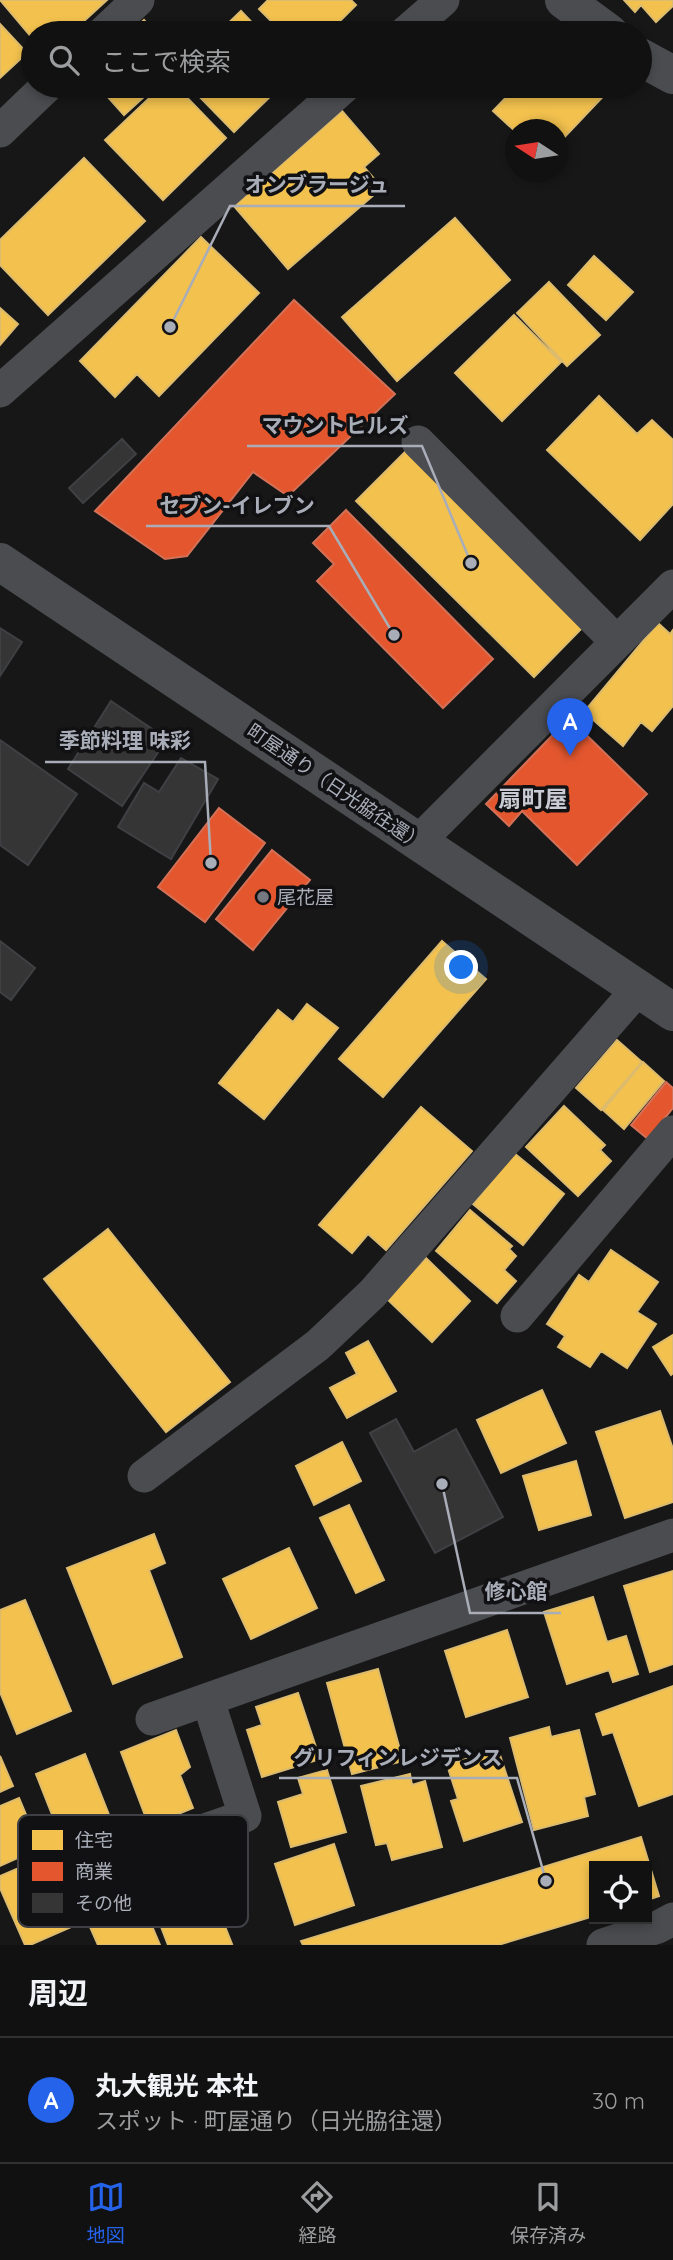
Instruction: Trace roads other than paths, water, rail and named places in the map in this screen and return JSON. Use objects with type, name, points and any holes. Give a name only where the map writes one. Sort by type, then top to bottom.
[{"type":"street","points":[[564,0],[592,21]]},
{"type":"street","points":[[652,64],[673,75]]},
{"type":"street","name":"町屋通り（日光脇往還）","points":[[0,562],[673,1012]]},
{"type":"lane","points":[[116,21],[138,0]]},
{"type":"lane","points":[[419,21],[443,0]]},
{"type":"lane","points":[[0,131],[34,98]]},
{"type":"lane","points":[[0,390],[331,98]]},
{"type":"lane","points":[[418,442],[617,642]]},
{"type":"lane","points":[[418,842],[673,586]]},
{"type":"lane","points":[[144,1476],[318,1345],[373,1293],[638,989]]},
{"type":"lane","points":[[517,1316],[673,1132]]},
{"type":"lane","points":[[152,1719],[673,1535]]},
{"type":"lane","points":[[208,1700],[245,1815]]},
{"type":"lane","points":[[603,1945],[658,1927],[673,1919]]},
{"type":"place","name":"オンブラージュ","points":[[170,327]]},
{"type":"place","name":"マウントヒルズ","points":[[471,563]]},
{"type":"place","name":"セブン-イレブン","points":[[394,635]]},
{"type":"place","name":"丸大観光 本社","points":[[570,756]]},
{"type":"place","name":"季節料理 味彩","points":[[211,863]]},
{"type":"place","name":"尾花屋","points":[[263,897]]},
{"type":"place","name":"修心館","points":[[442,1484]]},
{"type":"place","name":"グリフィンレジデンス","points":[[546,1881]]},
{"type":"district","name":"扇町屋","points":[[533,799]]}]
